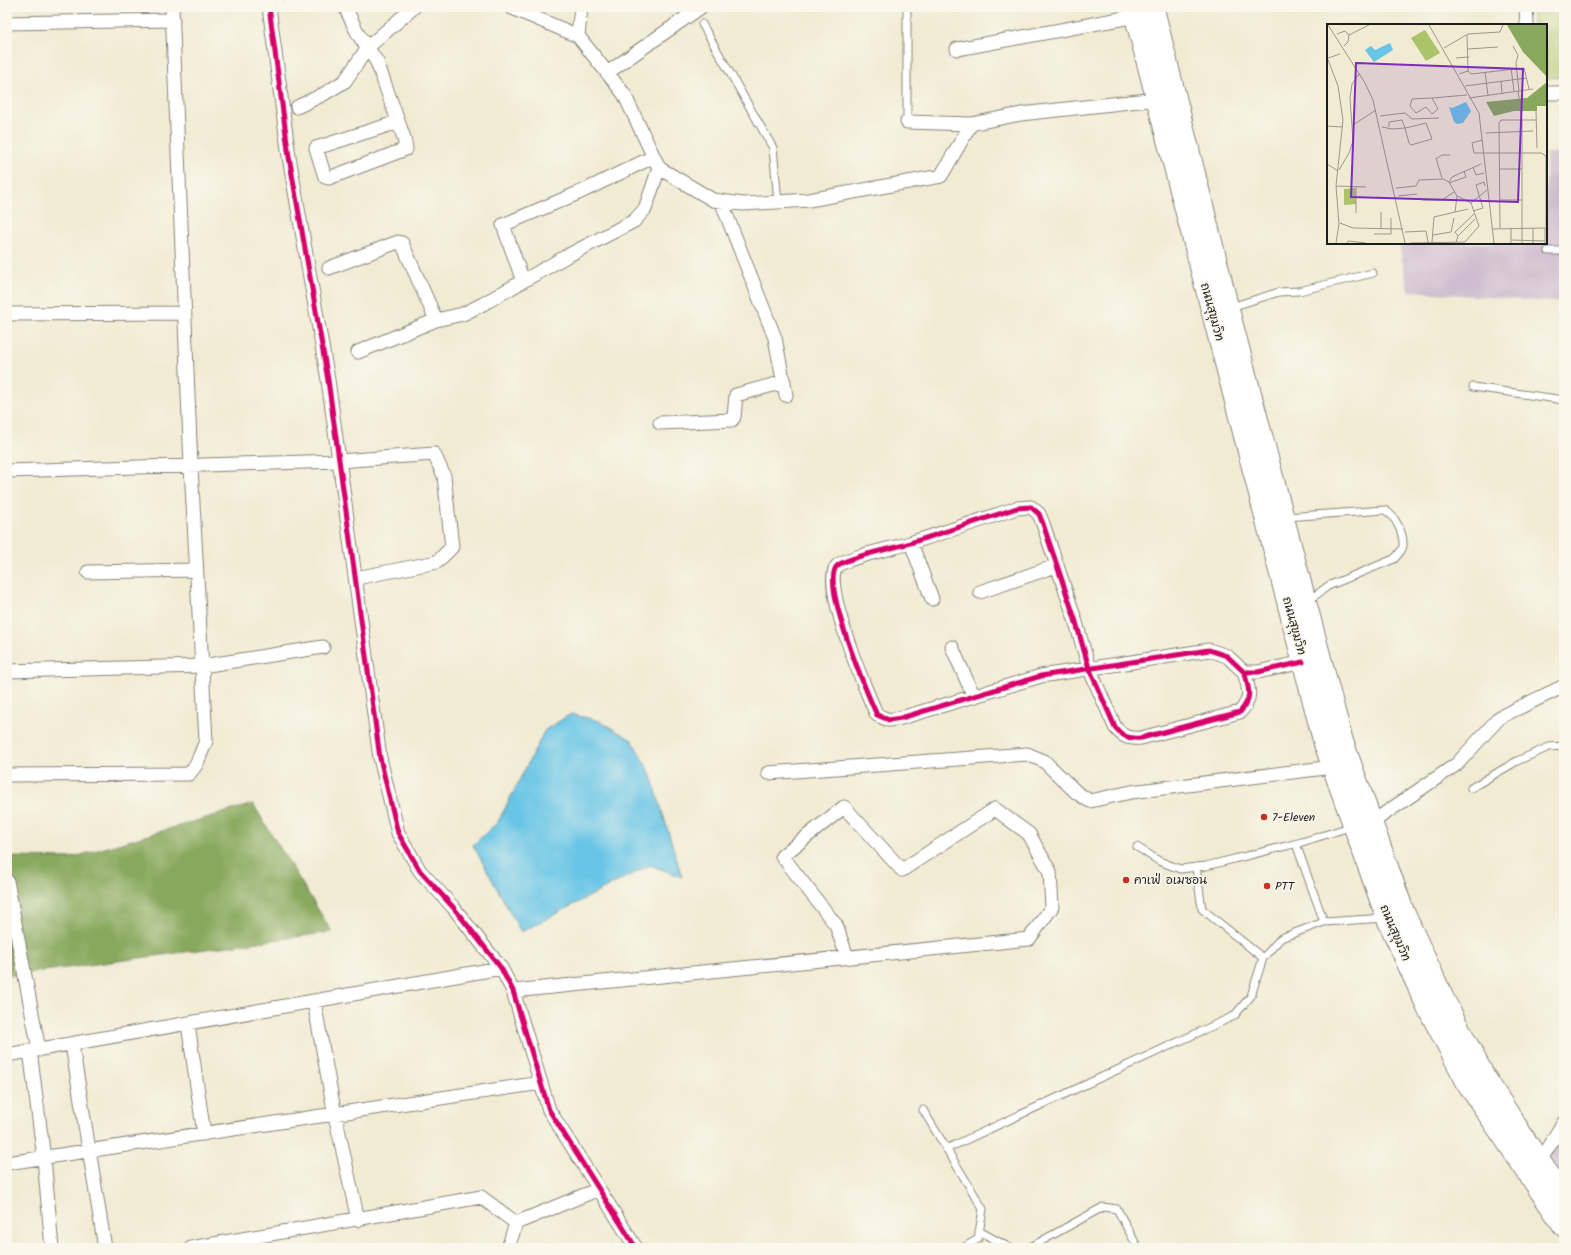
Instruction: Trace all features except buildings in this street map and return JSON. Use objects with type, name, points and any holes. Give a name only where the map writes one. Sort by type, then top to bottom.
[{"type":"main road","name":"ถนนสุขุมวิท","points":[[1143,13],[1157,99],[1324,742],[1333,767],[1362,824],[1444,1000],[1564,1226]]},
{"type":"main road","name":"ถนนสุขุมวิท","points":[[1143,13],[1228,308],[1284,517],[1387,918],[1427,1006],[1468,1084],[1533,1166],[1564,1196]]},
{"type":"street","points":[[269,7],[289,157],[328,380],[380,758],[398,833],[420,871],[453,907],[501,968],[513,991],[549,1110],[636,1248]]},
{"type":"street","points":[[345,7],[358,34],[377,62],[398,122],[406,146],[404,151],[330,178],[325,177],[316,148],[398,122]]},
{"type":"street","points":[[297,107],[324,94],[345,81],[368,47],[414,7]]},
{"type":"street","points":[[510,7],[578,36],[624,94],[656,162],[713,200],[743,204],[809,200],[941,176],[971,124]]},
{"type":"street","points":[[578,36],[581,7]]},
{"type":"street","points":[[607,73],[701,7]]},
{"type":"street","points":[[1526,7],[1526,24]]},
{"type":"street","points":[[7,23],[173,13],[191,467],[206,741],[196,765],[189,774],[7,775]]},
{"type":"street","points":[[957,49],[1143,13]]},
{"type":"street","points":[[1547,93],[1564,93]]},
{"type":"street","points":[[907,122],[971,124],[1021,114],[1157,99]]},
{"type":"street","points":[[358,352],[436,320],[463,314],[634,221],[645,209],[656,162]]},
{"type":"street","points":[[523,281],[504,225],[656,162]]},
{"type":"street","points":[[721,201],[774,338],[786,395]]},
{"type":"street","points":[[329,268],[398,242],[402,242],[436,320]]},
{"type":"street","points":[[7,314],[185,313]]},
{"type":"street","points":[[660,423],[732,420],[734,417],[736,395],[784,382]]},
{"type":"street","points":[[7,471],[191,467],[339,461],[434,454],[444,476],[452,547],[437,562],[356,578]]},
{"type":"street","points":[[1056,566],[1039,514],[1031,507],[1017,508],[911,543],[848,561],[837,566],[833,573],[836,595],[846,639],[867,695],[877,715],[889,720],[901,718],[1041,676],[1089,668],[1208,650],[1227,656],[1244,672],[1249,690],[1247,704],[1240,712],[1141,738],[1129,739],[1120,734],[1115,727],[1089,668],[1075,619],[1056,566]]},
{"type":"street","points":[[911,543],[932,599]]},
{"type":"street","points":[[980,592],[1056,566]]},
{"type":"street","points":[[88,572],[196,570]]},
{"type":"street","points":[[7,670],[202,666],[323,647]]},
{"type":"street","points":[[952,647],[974,697]]},
{"type":"street","points":[[1244,672],[1258,672],[1303,662]]},
{"type":"street","points":[[1362,824],[1457,764],[1500,717],[1564,686]]},
{"type":"street","points":[[768,773],[1027,754],[1044,761],[1077,793],[1090,801],[1131,792],[1333,767]]},
{"type":"street","points":[[513,991],[1029,939],[1052,907],[1050,872],[1029,834],[995,809],[902,870],[844,808],[782,856],[836,925],[847,957]]},
{"type":"street","points":[[7,881],[35,1051],[52,1248]]},
{"type":"street","points":[[7,1056],[501,968]]},
{"type":"street","points":[[314,1002],[335,1115],[358,1220]]},
{"type":"street","points":[[188,1024],[204,1134]]},
{"type":"street","points":[[72,1045],[88,1151],[105,1248]]},
{"type":"street","points":[[7,1163],[541,1083]]},
{"type":"street","points":[[1533,1166],[1564,1122]]},
{"type":"street","points":[[508,1248],[516,1223],[599,1189]]},
{"type":"street","points":[[191,1248],[358,1220],[482,1197],[516,1223]]},
{"type":"lane","points":[[907,7],[907,122]]},
{"type":"lane","points":[[702,24],[773,148],[778,202]]},
{"type":"lane","points":[[1548,251],[1564,251]]},
{"type":"lane","points":[[1228,308],[1279,292],[1299,291],[1373,273]]},
{"type":"lane","points":[[1472,387],[1564,400]]},
{"type":"lane","points":[[1284,517],[1385,510],[1396,518],[1403,545],[1401,551],[1394,559],[1328,586],[1306,602]]},
{"type":"lane","points":[[1471,788],[1517,761],[1549,747],[1564,746]]},
{"type":"lane","points":[[1137,848],[1160,861],[1180,869],[1196,867],[1296,844],[1362,824]]},
{"type":"lane","points":[[1296,844],[1324,922]]},
{"type":"lane","points":[[1196,867],[1202,909],[1263,958]]},
{"type":"lane","points":[[946,1149],[1234,1016],[1251,996],[1263,958],[1281,938],[1324,922],[1387,918]]},
{"type":"lane","points":[[923,1110],[983,1210],[978,1239],[963,1248]]},
{"type":"lane","points":[[1029,1248],[1103,1207],[1117,1209],[1138,1248]]},
{"type":"lane","points":[[979,1231],[1010,1248]]},
{"type":"shaded area","points":[[1547,153],[1564,153],[1564,303],[1408,291],[1399,244],[1547,244]]},
{"type":"shaded area","points":[[1564,1122],[1564,1196],[1539,1162]]},
{"type":"green space","points":[[1532,7],[1564,7],[1564,77],[1547,78],[1547,24],[1533,24]]},
{"type":"green space","points":[[253,804],[332,932],[7,976],[7,857],[71,858]]},
{"type":"water","points":[[571,714],[599,721],[632,740],[651,775],[682,877],[650,865],[521,932],[473,845],[498,822],[545,730]]},
{"type":"cycle path","points":[[269,7],[289,157],[328,380],[380,758],[398,833],[420,871],[453,907],[501,968],[513,991],[549,1110],[636,1248]]},
{"type":"cycle path","points":[[1244,672],[1249,693],[1247,702],[1240,712],[1141,738],[1126,737],[1115,727],[1089,668],[1075,619],[1043,524],[1039,514],[1031,507],[1017,508],[910,543],[851,559],[837,566],[833,576],[840,615],[855,663],[877,715],[889,720],[901,718],[1041,676],[1209,650],[1227,656],[1244,672],[1258,672],[1303,662]]},
{"type":"place","name":"7-Eleven","points":[[1264,817]]},
{"type":"place","name":"คาเฟ่ อเมซอน","points":[[1126,880]]},
{"type":"place","name":"PTT","points":[[1267,886]]}]
